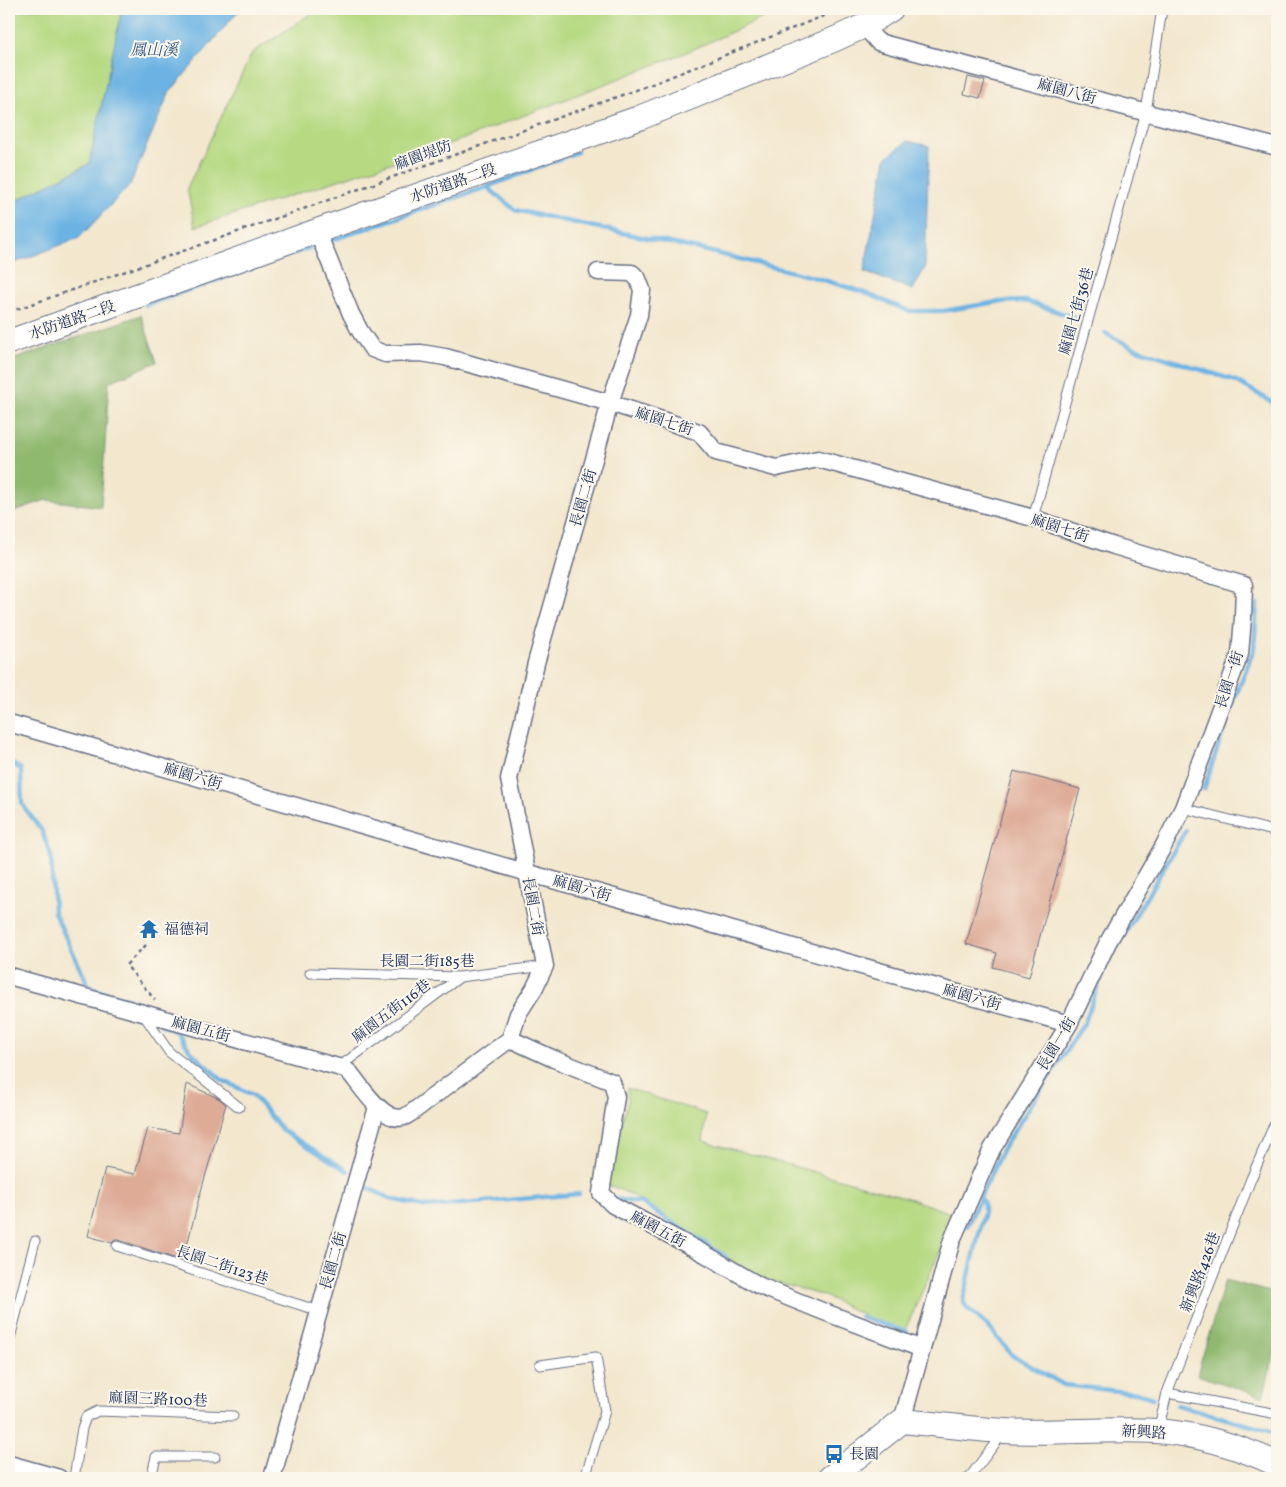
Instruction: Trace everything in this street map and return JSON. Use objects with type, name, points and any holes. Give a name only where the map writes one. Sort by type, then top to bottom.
[{"type":"street","name":"水防道路二段","points":[[9,342],[321,241],[734,81],[871,34],[891,9]]},
{"type":"street","name":"麻園八街","points":[[871,34],[1277,147]]},
{"type":"street","name":"麻園七街","points":[[321,241],[350,314],[372,349],[385,354],[421,353],[445,357],[610,403],[699,432],[716,452],[776,468],[818,459],[1033,518],[1114,546],[1244,585]]},
{"type":"street","name":"長園二街","points":[[545,966],[509,779],[536,663],[610,403],[639,315],[642,290],[638,279],[632,274],[598,272]]},
{"type":"street","name":"長園一街","points":[[902,1421],[952,1240],[992,1149],[1069,1024],[1108,942],[1163,847],[1183,808],[1240,654],[1244,585]]},
{"type":"street","name":"麻園六街","points":[[9,723],[528,873],[1069,1024]]},
{"type":"street","points":[[377,1107],[396,1117],[404,1117],[510,1039],[518,1014],[534,989],[545,966]]},
{"type":"street","name":"麻園五街","points":[[9,976],[339,1067],[350,1073],[377,1107]]},
{"type":"street","name":"麻園五街","points":[[510,1039],[612,1082],[616,1097],[601,1193],[613,1205],[760,1286],[922,1349]]},
{"type":"street","name":"長園二街","points":[[272,1478],[377,1107]]},
{"type":"street","points":[[830,1478],[902,1421]]},
{"type":"street","name":"新興路","points":[[902,1421],[1005,1431],[1124,1430],[1193,1436],[1254,1454],[1277,1464]]},
{"type":"street","points":[[9,1464],[58,1478]]},
{"type":"lane","name":"麻園七街36巷","points":[[1033,518],[1146,112],[1162,9]]},
{"type":"lane","points":[[1183,808],[1277,832]]},
{"type":"lane","name":"長園二街185巷","points":[[310,973],[460,977],[545,966]]},
{"type":"lane","name":"麻園五街116巷","points":[[339,1067],[460,977]]},
{"type":"lane","points":[[143,1013],[169,1052],[239,1107]]},
{"type":"lane","name":"新興路426巷","points":[[1158,1432],[1167,1393],[1274,1125]]},
{"type":"lane","points":[[9,1342],[35,1241]]},
{"type":"lane","name":"長園二街123巷","points":[[117,1246],[319,1311]]},
{"type":"lane","points":[[540,1365],[596,1356],[605,1411],[584,1478]]},
{"type":"lane","points":[[1167,1393],[1277,1414]]},
{"type":"lane","name":"麻園三路100巷","points":[[74,1478],[82,1428],[86,1417],[98,1411],[233,1416]]},
{"type":"lane","points":[[969,1478],[1005,1431]]},
{"type":"lane","points":[[151,1478],[156,1457],[215,1458]]},
{"type":"path","points":[[817,9],[821,16]]},
{"type":"path","name":"麻園堤防","points":[[9,312],[300,211],[650,85],[841,9]]},
{"type":"path","points":[[146,944],[126,965],[173,1022]]},
{"type":"green space","points":[[9,9],[122,9],[89,164],[9,204]]},
{"type":"green space","points":[[318,9],[783,9],[685,53],[458,141],[195,227],[187,188],[252,53]]},
{"type":"green space","points":[[141,315],[157,362],[109,382],[101,507],[46,500],[15,511],[9,524],[9,361]]},
{"type":"green space","points":[[627,1088],[706,1114],[703,1141],[908,1198],[956,1215],[906,1328],[899,1333],[827,1297],[758,1277],[630,1194],[604,1183],[628,1101]]},
{"type":"green space","points":[[1225,1280],[1277,1294],[1277,1345],[1263,1397],[1197,1375]]},
{"type":"water","name":"鳳山溪","points":[[122,9],[240,9],[169,93],[130,185],[79,238],[9,265],[9,204],[89,164]]},
{"type":"water","points":[[907,141],[929,146],[925,268],[913,290],[864,272],[886,158]]},
{"type":"building","points":[[968,77],[985,81],[980,98],[964,94]]},
{"type":"building","points":[[1014,771],[1080,789],[1029,977],[993,967],[997,953],[966,944]]},
{"type":"building","points":[[187,1084],[218,1098],[226,1104],[183,1261],[119,1240],[115,1240],[112,1243],[88,1236],[105,1168],[135,1174],[148,1128],[179,1133]]},
{"type":"waterway","points":[[897,17],[911,9]]},
{"type":"waterway","points":[[326,242],[487,187],[577,152]]},
{"type":"waterway","points":[[487,187],[515,210],[703,250],[813,277],[860,291],[909,311],[943,311],[997,302],[1026,301],[1079,319]]},
{"type":"waterway","points":[[146,305],[318,245]]},
{"type":"waterway","points":[[1105,333],[1134,348],[1236,381],[1277,405]]},
{"type":"waterway","points":[[1204,789],[1227,719],[1254,649],[1257,604]]},
{"type":"waterway","points":[[9,762],[21,769],[22,804],[42,831],[51,856],[54,912],[89,987],[143,1004]]},
{"type":"waterway","points":[[967,1226],[1003,1148],[1085,1022],[1104,969],[1186,830]]},
{"type":"waterway","points":[[163,1026],[177,1032],[192,1053],[222,1080],[253,1095],[283,1131],[348,1171]]},
{"type":"waterway","points":[[368,1188],[391,1199],[427,1207],[579,1194]]},
{"type":"waterway","points":[[980,1197],[984,1204],[984,1212],[963,1301],[967,1308],[987,1325],[1013,1356],[1064,1385],[1136,1393],[1153,1398]]},
{"type":"waterway","points":[[616,1199],[642,1203],[726,1257]]},
{"type":"waterway","points":[[860,1317],[907,1332]]},
{"type":"waterway","points":[[1177,1405],[1277,1433]]},
{"type":"place","name":"福德祠","points":[[149,929]]},
{"type":"place","name":"長園","points":[[834,1454]]}]
